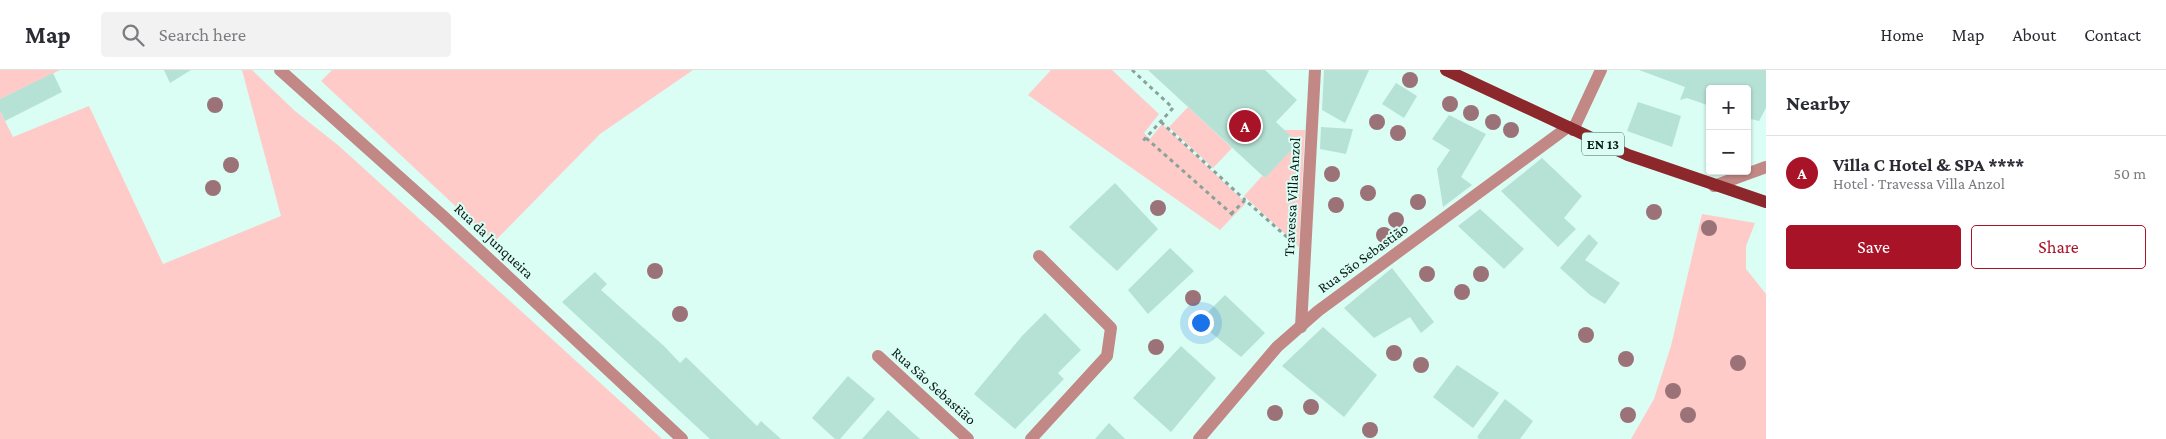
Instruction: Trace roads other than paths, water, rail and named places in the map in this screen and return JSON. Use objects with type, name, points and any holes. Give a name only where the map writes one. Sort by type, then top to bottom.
[{"type":"main road","name":"EN 13","points":[[1446,70],[1628,155],[1714,186],[1766,202]]},
{"type":"street","name":"Rua da Junqueira","points":[[280,70],[450,223],[682,439]]},
{"type":"street","name":"Travessa Villa Anzol","points":[[1300,326],[1306,253],[1314,70]]},
{"type":"street","points":[[1570,128],[1601,70]]},
{"type":"street","name":"Rua São Sebastião","points":[[1199,439],[1277,347],[1300,326],[1570,128]]},
{"type":"street","points":[[1714,186],[1762,170]]},
{"type":"street","points":[[1031,439],[1107,356],[1111,328],[1039,256]]},
{"type":"street","name":"Rua São Sebastião","points":[[878,356],[968,439]]},
{"type":"place","name":"Villa C Hotel & SPA ****","points":[[1245,126]]}]
